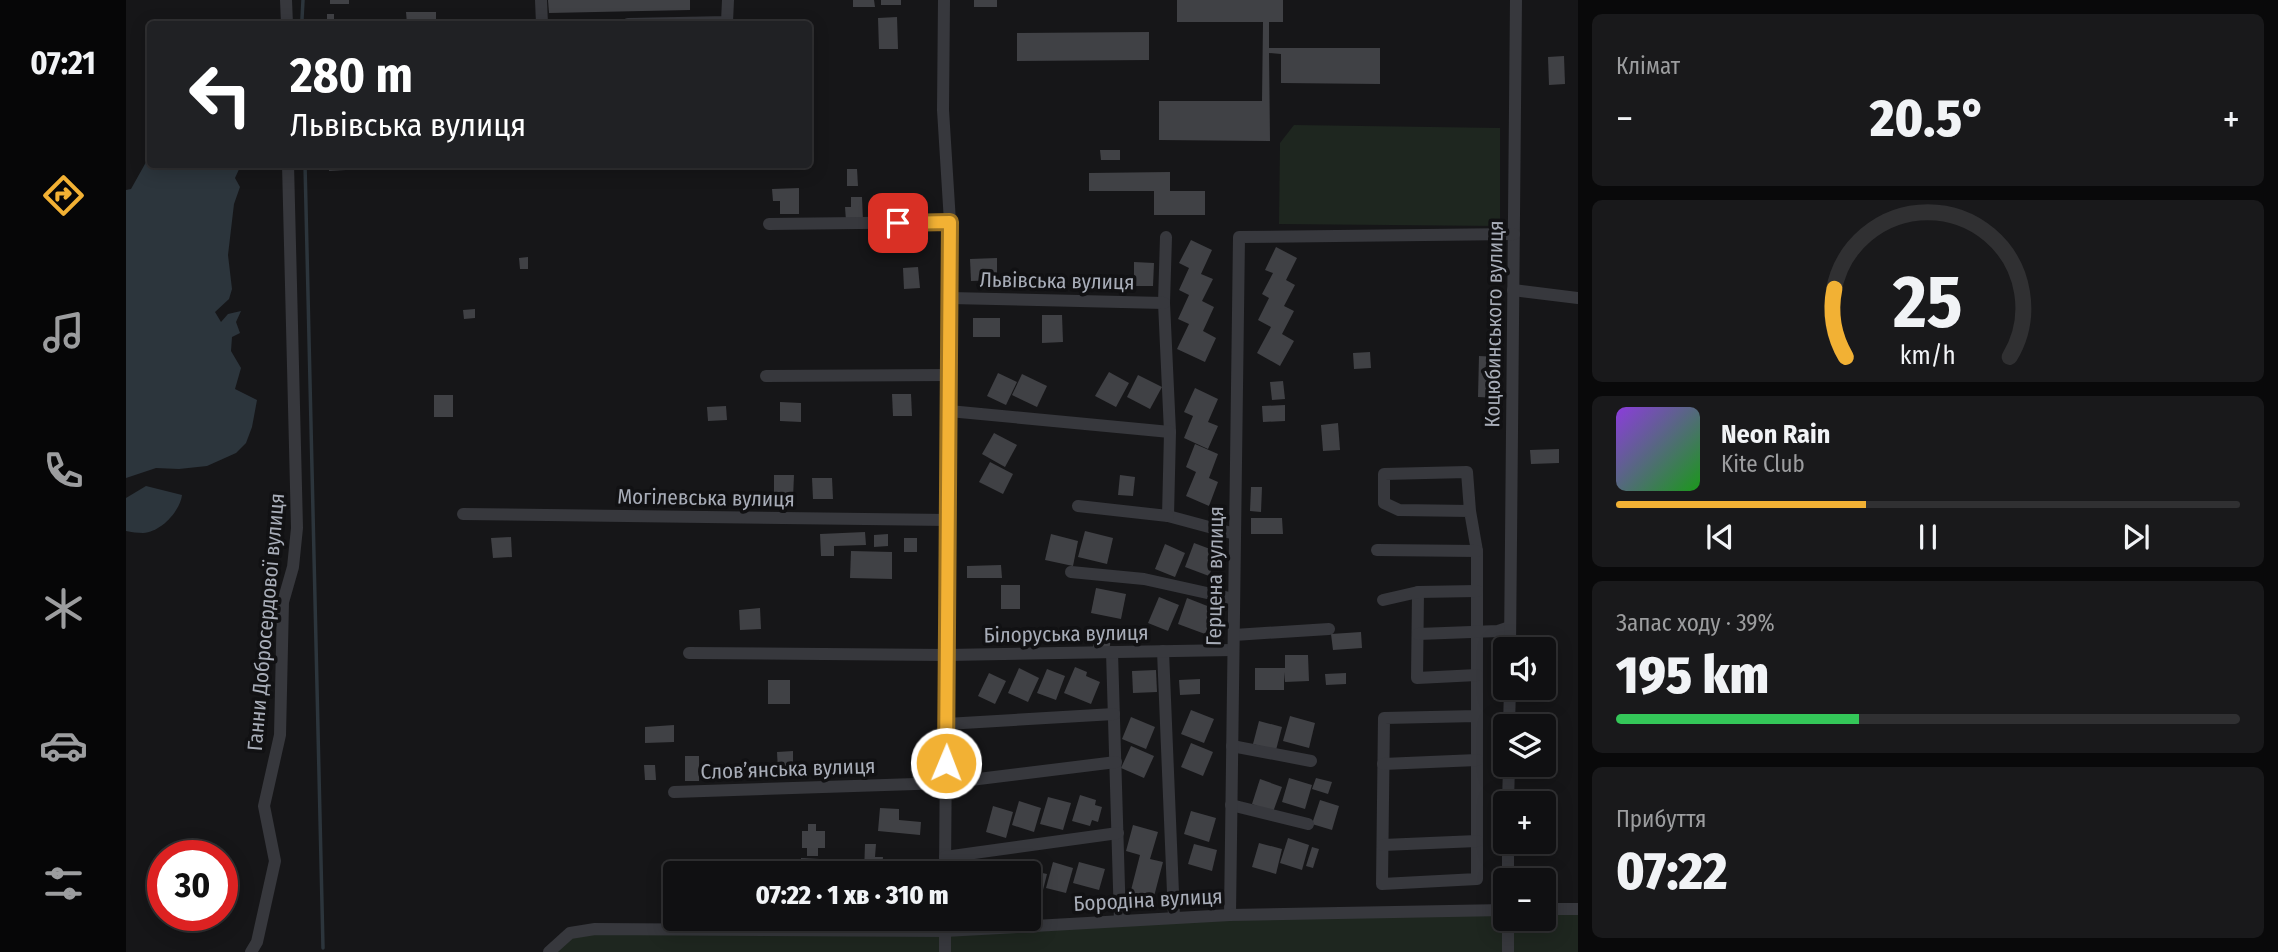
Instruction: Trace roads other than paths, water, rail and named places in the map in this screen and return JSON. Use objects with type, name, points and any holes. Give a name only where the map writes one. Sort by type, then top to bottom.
[{"type":"street","points":[[286,0],[287,21]]},
{"type":"street","points":[[541,0],[542,21]]},
{"type":"street","points":[[727,21],[728,0]]},
{"type":"street","points":[[944,0],[943,110],[950,222],[945,861]]},
{"type":"street","name":"Коцюбинського вулиця","points":[[1510,637],[1516,0]]},
{"type":"street","name":"Ганни Добросердової вулиця","points":[[251,952],[257,942],[275,861],[264,806],[280,735],[283,602],[293,567],[297,528],[288,168]]},
{"type":"street","points":[[769,224],[950,222]]},
{"type":"street","name":"Герцена вулиця","points":[[1230,915],[1239,237],[1514,234]]},
{"type":"street","points":[[1166,237],[1164,303],[1170,432],[1168,516]]},
{"type":"street","points":[[1513,290],[1578,298]]},
{"type":"street","name":"Львівська вулиця","points":[[950,298],[1164,303]]},
{"type":"street","points":[[766,376],[949,375]]},
{"type":"street","points":[[949,411],[1170,432]]},
{"type":"street","points":[[1470,511],[1399,510],[1384,503],[1384,474],[1467,472],[1477,551],[1478,591],[1477,878],[1382,884],[1384,718],[1477,716]]},
{"type":"street","points":[[1078,506],[1168,516],[1235,534]]},
{"type":"street","name":"Могілевська вулиця","points":[[463,514],[948,520]]},
{"type":"street","points":[[1377,550],[1477,551]]},
{"type":"street","points":[[1071,572],[1144,579],[1234,599]]},
{"type":"street","points":[[1383,600],[1418,592],[1478,591]]},
{"type":"street","points":[[1418,592],[1417,678],[1477,676]]},
{"type":"street","points":[[1418,634],[1499,631],[1510,627]]},
{"type":"street","points":[[1234,635],[1329,629]]},
{"type":"street","name":"Білоруська вулиця","points":[[690,653],[947,655],[1233,650]]},
{"type":"street","points":[[1163,651],[1174,917]]},
{"type":"street","points":[[1112,652],[1120,921]]},
{"type":"street","points":[[946,724],[1114,714]]},
{"type":"street","points":[[1232,746],[1311,761]]},
{"type":"street","points":[[1383,764],[1477,761]]},
{"type":"street","name":"Слов’янська вулиця","points":[[674,792],[946,783],[1116,762]]},
{"type":"street","points":[[1231,806],[1308,824]]},
{"type":"street","points":[[945,857],[1118,832]]},
{"type":"street","points":[[1383,845],[1477,841]]},
{"type":"street","points":[[1556,909],[1578,909]]},
{"type":"street","name":"Бородіна вулиця","points":[[1041,923],[1230,915],[1493,910]]},
{"type":"street","name":"Бородіна вулиця","points":[[549,952],[570,933],[595,929],[663,928]]},
{"type":"street","points":[[945,931],[945,952]]},
{"type":"street","points":[[1508,931],[1508,952]]},
{"type":"waterway","points":[[302,19],[303,0]]},
{"type":"waterway","points":[[305,168],[323,948]]}]
